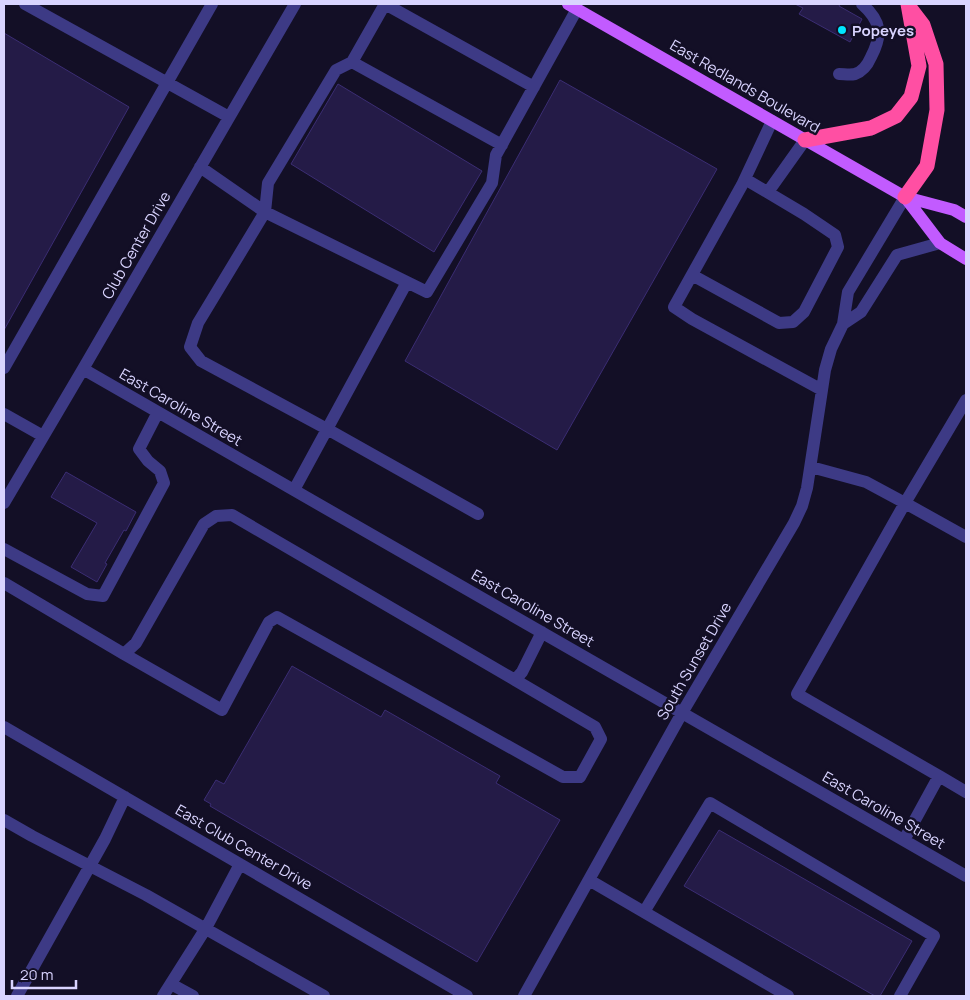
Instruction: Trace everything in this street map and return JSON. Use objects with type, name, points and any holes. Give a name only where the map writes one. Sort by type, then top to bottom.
[{"type":"highway","points":[[805,140],[872,128],[896,116],[911,97],[920,66],[908,4]]},
{"type":"highway","points":[[905,197],[927,166],[937,110],[936,64],[923,26],[908,4]]},
{"type":"main road","name":"East Redlands Boulevard","points":[[572,6],[905,197],[954,210],[966,217]]},
{"type":"main road","name":"East Redlands Boulevard","points":[[905,197],[940,244],[966,258]]},
{"type":"street","points":[[25,4],[229,117]]},
{"type":"street","points":[[4,368],[212,4]]},
{"type":"street","name":"Club Center Drive","points":[[4,503],[295,4]]},
{"type":"street","points":[[478,514],[201,361],[190,347],[198,323],[265,212],[268,182],[336,70],[352,62],[385,4],[534,87]]},
{"type":"street","points":[[839,74],[853,74],[861,71],[867,65],[878,44],[879,34],[876,22],[871,12],[862,4]]},
{"type":"street","points":[[200,167],[265,212],[427,292],[492,183],[496,155],[534,87],[572,6]]},
{"type":"street","points":[[352,62],[502,145]]},
{"type":"street","points":[[772,121],[745,179],[674,307],[692,319],[822,390]]},
{"type":"street","points":[[768,192],[805,140]]},
{"type":"street","points":[[692,275],[779,323],[793,322],[804,312],[838,247],[834,235],[804,214],[745,179]]},
{"type":"street","name":"South Sunset Drive","points":[[524,996],[682,713],[794,523],[802,506],[807,488],[824,370],[831,349],[843,324],[848,292],[905,197]]},
{"type":"street","name":"South Sunset Drive","points":[[843,324],[861,312],[898,255],[940,244]]},
{"type":"street","points":[[294,490],[407,282]]},
{"type":"street","name":"East Caroline Street","points":[[83,369],[966,876]]},
{"type":"street","points":[[966,400],[905,503],[797,694],[966,792]]},
{"type":"street","points":[[4,549],[88,594],[103,596],[164,483],[160,471],[148,461],[139,449],[158,412]]},
{"type":"street","points":[[4,414],[43,436]]},
{"type":"street","points":[[810,468],[866,482],[966,537]]},
{"type":"street","points":[[4,583],[124,654],[222,710],[269,622],[277,617],[563,777],[580,777],[601,739],[595,727],[232,515],[216,516],[204,524],[136,643],[124,654]]},
{"type":"street","points":[[515,680],[522,672],[542,632]]},
{"type":"street","name":"East Club Center Drive","points":[[4,727],[467,996]]},
{"type":"street","points":[[904,840],[940,776]]},
{"type":"street","points":[[21,995],[105,839],[125,797]]},
{"type":"street","points":[[644,912],[710,803],[934,936],[900,996]]},
{"type":"street","points":[[4,820],[206,928],[324,996]]},
{"type":"street","points":[[163,996],[206,928],[240,864]]},
{"type":"street","points":[[589,880],[788,996]]},
{"type":"street","points":[[171,984],[193,996]]},
{"type":"building","name":"Popeyes","points":[[795,4],[840,4],[839,6],[862,19],[850,42],[799,14],[803,8]]},
{"type":"building","points":[[4,33],[129,107],[4,330]]},
{"type":"building","points":[[560,80],[717,169],[557,450],[405,361]]},
{"type":"building","points":[[338,84],[482,171],[434,252],[291,164]]},
{"type":"building","points":[[66,472],[136,512],[105,563],[107,564],[97,582],[71,567],[97,523],[51,497]]},
{"type":"building","points":[[292,666],[381,717],[385,710],[500,776],[496,783],[560,820],[477,962],[210,806],[211,804],[204,800],[216,780],[224,784]]},
{"type":"building","points":[[719,830],[912,941],[880,996],[875,996],[684,886]]},
{"type":"place","name":"Popeyes","points":[[842,30]]}]
